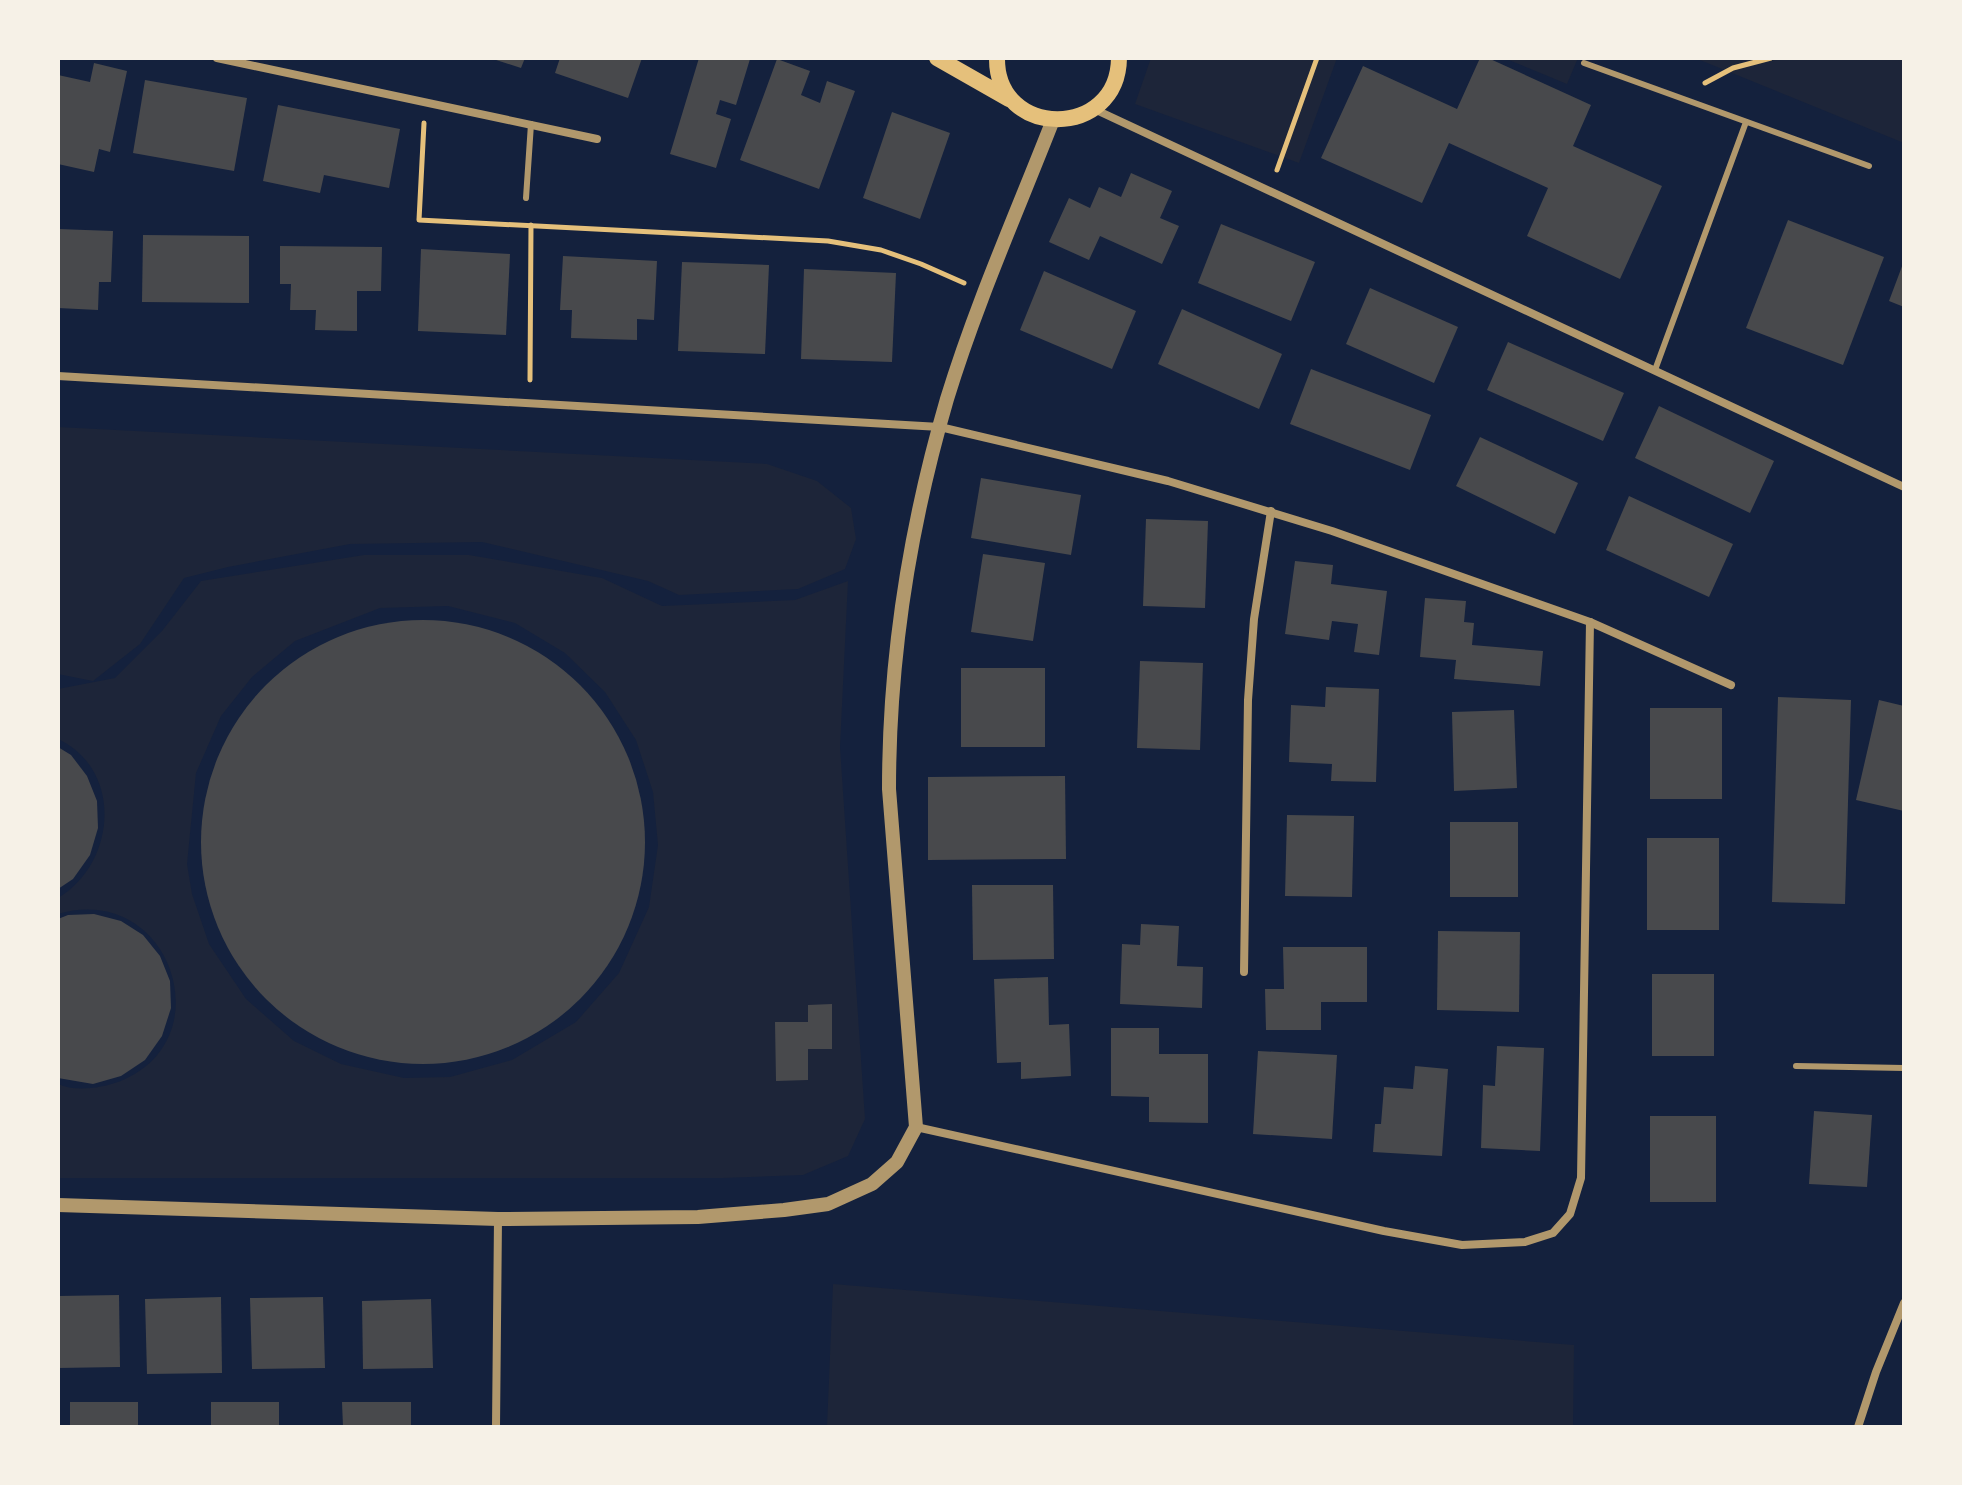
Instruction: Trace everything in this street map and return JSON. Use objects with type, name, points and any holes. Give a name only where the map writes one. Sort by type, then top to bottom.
[{"type":"main road","points":[[937,58],[1038,117],[1053,120],[1075,118],[1094,109],[1107,96],[1116,80],[1119,58]]},
{"type":"main road","points":[[997,58],[1001,83],[1013,101]]},
{"type":"street","points":[[217,58],[597,139]]},
{"type":"street","points":[[1094,109],[1904,487]]},
{"type":"street","points":[[58,1205],[498,1219],[698,1217],[828,1204],[872,1184],[897,1162],[916,1127],[889,789],[889,739],[906,572],[940,427],[962,355],[1053,120]]},
{"type":"street","points":[[58,376],[940,427],[1168,481],[1271,511],[1590,622],[1731,685]]},
{"type":"street","points":[[1244,972],[1248,700],[1254,619],[1271,511]]},
{"type":"street","points":[[916,1127],[1369,1228],[1462,1245],[1525,1242],[1553,1233],[1570,1214],[1581,1178],[1590,622]]},
{"type":"street","points":[[496,1427],[498,1219]]},
{"type":"street","points":[[1858,1427],[1904,1303]]},
{"type":"lane","points":[[1584,63],[1869,166]]},
{"type":"lane","points":[[1655,370],[1746,122]]},
{"type":"lane","points":[[526,198],[531,124]]},
{"type":"lane","points":[[1796,1066],[1904,1068]]},
{"type":"path","points":[[1270,191],[1317,58]]},
{"type":"path","points":[[1679,97],[1733,68],[1771,58]]},
{"type":"path","points":[[425,102],[419,220],[828,241],[881,250],[985,293]]},
{"type":"path","points":[[530,403],[531,225]]},
{"type":"shaded area","points":[[1151,58],[1337,58],[1299,163],[1135,104]]},
{"type":"shaded area","points":[[1504,58],[1578,58],[1567,84]]},
{"type":"shaded area","points":[[1695,58],[1904,58],[1904,143]]},
{"type":"shaded area","points":[[58,427],[767,464],[817,481],[851,508],[856,539],[845,569],[798,589],[679,595],[648,581],[482,542],[350,544],[184,578],[140,644],[93,681],[58,674]]},
{"type":"shaded area","points":[[364,555],[469,555],[602,578],[662,606],[795,600],[848,581],[840,747],[865,1119],[848,1156],[803,1175],[723,1178],[58,1178],[58,1084],[80,1088],[104,1086],[118,1082],[151,1062],[170,1034],[176,1003],[170,971],[155,942],[130,921],[97,910],[58,914],[58,898],[77,883],[92,863],[101,841],[104,817],[102,794],[94,772],[79,753],[58,739],[58,689],[115,678],[162,631],[201,581]],"holes":[[[448,606],[515,623],[565,653],[605,692],[636,740],[653,792],[658,845],[649,907],[619,973],[576,1022],[512,1060],[450,1077],[404,1078],[341,1064],[294,1041],[246,999],[209,944],[192,894],[187,864],[196,773],[221,716],[252,677],[295,641],[380,608]]]},
{"type":"shaded area","points":[[833,1284],[1574,1345],[1573,1427],[827,1427]]},
{"type":"building","points":[[490,58],[525,58],[521,68]]},
{"type":"building","points":[[560,58],[642,58],[628,98],[555,73]]},
{"type":"building","points":[[699,58],[750,59],[736,105],[720,100],[716,114],[731,119],[716,168],[670,154]]},
{"type":"building","points":[[1480,58],[1488,58],[1591,105],[1573,146],[1662,186],[1620,279],[1527,236],[1548,188],[1449,143],[1422,203],[1321,158],[1363,66],[1457,109]]},
{"type":"building","points":[[777,59],[810,71],[801,95],[820,103],[827,81],[855,91],[819,189],[740,160]]},
{"type":"building","points":[[94,63],[127,71],[110,152],[99,149],[94,172],[58,164],[58,75],[90,82]]},
{"type":"building","points":[[145,80],[247,98],[234,171],[133,153]]},
{"type":"building","points":[[278,105],[400,129],[389,188],[324,175],[320,193],[263,181]]},
{"type":"building","points":[[892,112],[950,133],[920,219],[863,198]]},
{"type":"building","points":[[1131,173],[1172,191],[1160,218],[1179,226],[1162,264],[1100,236],[1089,260],[1049,242],[1069,198],[1090,208],[1099,187],[1121,197]]},
{"type":"building","points":[[1788,220],[1884,257],[1843,365],[1746,328]]},
{"type":"building","points":[[1221,224],[1315,262],[1291,321],[1198,283]]},
{"type":"building","points":[[58,229],[113,231],[111,282],[99,282],[98,310],[58,308]]},
{"type":"building","points":[[143,235],[249,236],[249,303],[142,302]]},
{"type":"building","points":[[280,246],[382,247],[381,291],[357,291],[357,331],[315,330],[316,310],[290,310],[291,284],[280,284]]},
{"type":"building","points":[[421,249],[510,254],[506,335],[418,331]]},
{"type":"building","points":[[563,256],[657,261],[654,320],[637,319],[637,340],[571,338],[572,310],[560,310]]},
{"type":"building","points":[[1904,261],[1904,307],[1889,301]]},
{"type":"building","points":[[682,262],[769,265],[765,354],[678,351]]},
{"type":"building","points":[[804,269],[896,273],[892,362],[801,359]]},
{"type":"building","points":[[1044,271],[1136,311],[1112,369],[1020,330]]},
{"type":"building","points":[[1370,288],[1458,327],[1434,383],[1346,344]]},
{"type":"building","points":[[1182,309],[1282,354],[1259,409],[1158,364]]},
{"type":"building","points":[[1508,342],[1624,393],[1603,441],[1487,390]]},
{"type":"building","points":[[1311,369],[1431,415],[1410,470],[1290,424]]},
{"type":"building","points":[[1659,406],[1774,461],[1750,513],[1635,458]]},
{"type":"building","points":[[1480,437],[1578,483],[1555,534],[1456,486]]},
{"type":"building","points":[[981,478],[1081,495],[1071,555],[971,538]]},
{"type":"building","points":[[1629,496],[1733,544],[1709,597],[1606,550]]},
{"type":"building","points":[[1146,519],[1208,521],[1205,608],[1143,606]]},
{"type":"building","points":[[983,554],[1045,563],[1033,641],[971,632]]},
{"type":"building","points":[[1295,561],[1333,565],[1331,584],[1387,591],[1379,655],[1354,652],[1358,624],[1332,621],[1329,640],[1285,634]]},
{"type":"building","points":[[1425,598],[1466,601],[1464,622],[1474,623],[1472,645],[1543,651],[1540,686],[1454,679],[1456,660],[1420,657]]},
{"type":"building","points":[[423,620],[466,625],[508,637],[546,658],[580,685],[619,737],[628,757],[640,799],[645,842],[640,885],[628,927],[607,965],[580,999],[528,1038],[508,1047],[466,1059],[423,1064],[380,1059],[338,1047],[300,1026],[266,999],[227,947],[218,927],[206,885],[201,842],[206,799],[218,757],[239,719],[266,685],[318,646],[338,637],[380,625]]},
{"type":"building","points":[[1140,661],[1203,663],[1200,750],[1137,748]]},
{"type":"building","points":[[961,668],[1045,668],[1045,747],[961,747]]},
{"type":"building","points":[[1326,687],[1379,689],[1376,782],[1331,781],[1332,764],[1289,762],[1291,705],[1325,707]]},
{"type":"building","points":[[1778,697],[1851,700],[1845,904],[1772,902]]},
{"type":"building","points":[[1879,700],[1904,706],[1904,811],[1856,800]]},
{"type":"building","points":[[1650,708],[1722,708],[1722,799],[1650,799]]},
{"type":"building","points":[[1514,710],[1517,788],[1454,791],[1452,712]]},
{"type":"building","points":[[58,747],[71,755],[87,776],[97,801],[98,828],[90,855],[73,879],[58,889]]},
{"type":"building","points":[[1065,776],[1066,859],[928,860],[928,777]]},
{"type":"building","points":[[1287,815],[1354,816],[1352,897],[1285,896]]},
{"type":"building","points":[[1450,822],[1518,822],[1518,897],[1450,897]]},
{"type":"building","points":[[1647,838],[1719,838],[1719,930],[1647,930]]},
{"type":"building","points":[[972,885],[1053,885],[1054,959],[973,960]]},
{"type":"building","points":[[94,914],[121,921],[143,935],[160,956],[170,981],[171,1008],[162,1036],[145,1060],[121,1076],[93,1084],[58,1078],[58,919],[68,915]]},
{"type":"building","points":[[1141,924],[1179,926],[1177,966],[1203,967],[1202,1008],[1120,1004],[1122,944],[1140,945]]},
{"type":"building","points":[[1438,931],[1520,932],[1519,1012],[1437,1010]]},
{"type":"building","points":[[1283,947],[1367,947],[1367,1002],[1321,1002],[1321,1030],[1266,1030],[1265,989],[1284,989]]},
{"type":"building","points":[[1652,974],[1714,974],[1714,1056],[1652,1056]]},
{"type":"building","points":[[1048,977],[1049,1025],[1069,1024],[1071,1076],[1021,1079],[1021,1062],[997,1063],[994,979]]},
{"type":"building","points":[[832,1004],[832,1049],[808,1049],[808,1080],[776,1081],[775,1022],[808,1022],[808,1005]]},
{"type":"building","points":[[1111,1028],[1159,1028],[1159,1054],[1208,1054],[1208,1123],[1149,1122],[1149,1097],[1111,1096]]},
{"type":"building","points":[[1497,1046],[1544,1048],[1540,1151],[1481,1148],[1483,1085],[1495,1086]]},
{"type":"building","points":[[1258,1051],[1337,1055],[1332,1139],[1253,1134]]},
{"type":"building","points":[[1415,1066],[1448,1069],[1442,1156],[1373,1152],[1375,1124],[1381,1124],[1384,1087],[1413,1089]]},
{"type":"building","points":[[1814,1111],[1872,1115],[1867,1187],[1809,1184]]},
{"type":"building","points":[[1650,1116],[1716,1116],[1716,1202],[1650,1202]]},
{"type":"building","points":[[119,1295],[120,1367],[58,1368],[58,1296]]},
{"type":"building","points":[[221,1297],[222,1373],[147,1374],[145,1299]]},
{"type":"building","points":[[323,1297],[325,1368],[252,1369],[250,1298]]},
{"type":"building","points":[[431,1299],[433,1368],[363,1369],[362,1301]]},
{"type":"building","points":[[70,1402],[138,1402],[138,1427],[70,1427]]},
{"type":"building","points":[[211,1402],[279,1402],[279,1427],[211,1427]]},
{"type":"building","points":[[342,1402],[411,1402],[411,1427],[343,1427]]}]
